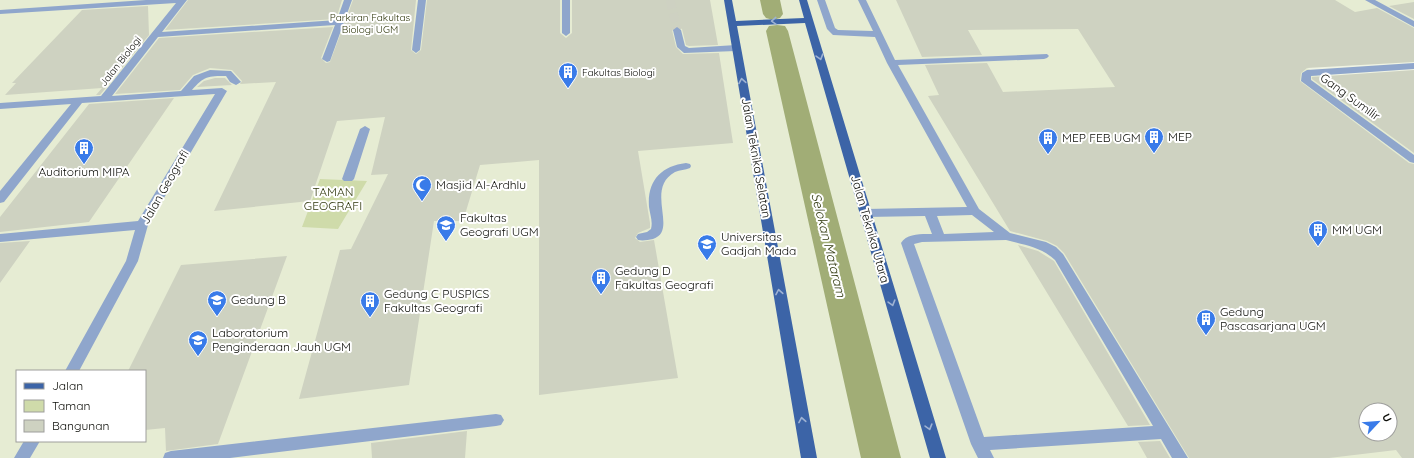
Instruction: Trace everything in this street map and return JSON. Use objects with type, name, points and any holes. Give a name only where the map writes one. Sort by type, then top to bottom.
[{"type":"main road","name":"Jalan Teknika Selatan","points":[[728,0],[809,458]]},
{"type":"main road","name":"Jalan Teknika Utara","points":[[803,0],[938,458]]},
{"type":"main road","points":[[732,24],[809,20]]},
{"type":"street","points":[[0,12],[183,0]]},
{"type":"street","name":"Jalan Biologi","points":[[104,99],[183,0]]},
{"type":"street","points":[[327,59],[348,0]]},
{"type":"street","points":[[416,50],[422,0]]},
{"type":"street","points":[[566,0],[566,33]]},
{"type":"street","points":[[821,0],[831,30],[836,33],[878,34]]},
{"type":"street","points":[[862,0],[892,63],[975,211],[1006,236]]},
{"type":"street","points":[[1369,0],[1413,23]]},
{"type":"street","points":[[155,35],[340,22]]},
{"type":"street","points":[[677,30],[682,47],[687,51],[736,48]]},
{"type":"street","points":[[892,63],[1044,56]]},
{"type":"street","name":"Gang Sumilir","points":[[1414,66],[1307,73],[1306,81],[1414,160]]},
{"type":"street","points":[[184,93],[197,78],[210,73],[228,73],[236,82]]},
{"type":"street","name":"Jalan Biologi","points":[[104,99],[222,91]]},
{"type":"street","name":"Jalan Geografi","points":[[73,370],[132,261],[142,225],[222,91]]},
{"type":"street","points":[[0,106],[104,99]]},
{"type":"street","points":[[0,199],[79,101]]},
{"type":"street","points":[[348,179],[365,129]]},
{"type":"street","points":[[642,237],[651,236],[656,232],[658,225],[655,199],[659,182],[671,169],[686,166]]},
{"type":"street","points":[[866,213],[975,211]]},
{"type":"street","points":[[930,213],[939,238]]},
{"type":"street","points":[[0,238],[142,225]]},
{"type":"street","points":[[986,458],[979,444],[907,244],[910,240],[1006,236],[1042,245],[1052,250],[1059,257],[1180,458]]},
{"type":"street","points":[[171,458],[496,420]]},
{"type":"street","points":[[979,444],[1165,432]]},
{"type":"street","points":[[22,458],[31,442]]},
{"type":"shaded area","name":"Universitas Gadjah Mada","points":[[0,0],[1414,0],[1414,52],[1300,62],[1414,151],[1414,458],[0,458]]},
{"type":"green space","name":"TAMAN GEOGRAFI","points":[[320,179],[367,181],[338,229],[302,227]]},
{"type":"building","points":[[188,0],[342,0],[336,19],[165,30]]},
{"type":"building","points":[[353,0],[416,0],[411,50],[416,54],[421,50],[427,0],[560,0],[560,33],[566,38],[572,33],[572,0],[710,0],[718,45],[689,46],[686,45],[682,29],[677,26],[672,30],[676,47],[683,54],[719,53],[733,143],[638,151],[650,228],[638,233],[635,238],[640,242],[654,240],[678,378],[539,395],[539,160],[480,165],[463,221],[434,221],[409,385],[299,399],[340,250],[351,249],[388,174],[371,175],[385,117],[337,121],[310,201],[214,211],[276,82],[240,84],[242,81],[232,70],[210,68],[193,75],[180,90],[115,94],[159,38],[333,27],[321,58],[326,63],[330,62]]},
{"type":"building","name":"MM UGM","points":[[896,0],[1335,0],[1355,12],[1377,8],[1414,28],[1414,62],[1307,68],[1301,73],[1300,81],[1409,163],[1414,164],[1414,458],[1402,458],[1396,450],[1329,458],[1189,458],[1064,253],[1057,246],[1047,241],[1010,231],[928,96],[939,95],[925,65],[987,63],[1003,92],[1115,87],[1078,29],[968,30],[982,55],[922,57]]},
{"type":"building","points":[[1414,2],[1414,19],[1389,6]]},
{"type":"building","points":[[148,6],[149,35],[100,95],[96,95],[102,88],[5,95],[16,83],[12,83],[82,10]]},
{"type":"building","points":[[1414,70],[1414,153],[1312,79],[1312,77]]},
{"type":"building","points":[[215,78],[225,78],[232,85],[197,87],[204,81]]},
{"type":"building","name":"Auditorium MIPA","points":[[174,98],[89,222],[0,232],[0,217],[89,104]]},
{"type":"building","points":[[30,241],[0,283],[0,243]]},
{"type":"building","points":[[1018,245],[1038,251],[1054,261],[1150,425],[1128,426]]},
{"type":"building","points":[[287,256],[218,444],[166,451],[165,428],[146,430],[146,370],[128,370],[181,265]]},
{"type":"building","points":[[467,431],[465,458],[372,458],[371,443]]},
{"type":"building","points":[[1160,441],[1170,458],[1147,458],[1138,442]]},
{"type":"waterway","name":"Selokan Mataram","points":[[770,0],[773,14]]},
{"type":"waterway","name":"Selokan Mataram","points":[[777,31],[881,458]]},
{"type":"tunnel","points":[[670,0],[677,30]]},
{"type":"place","name":"Fakultas Biologi","points":[[568,89]]},
{"type":"place","name":"MEP","points":[[1154,154]]},
{"type":"place","name":"MEP FEB UGM","points":[[1048,155]]},
{"type":"place","name":"Auditorium MIPA","points":[[84,165]]},
{"type":"place","name":"Masjid Al-Ardhlu","points":[[422,202]]},
{"type":"place","name":"Fakultas Geografi UGM","points":[[446,242]]},
{"type":"place","name":"MM UGM","points":[[1318,247]]},
{"type":"place","name":"Universitas Gadjah Mada","points":[[707,261]]},
{"type":"place","name":"Gedung D Fakultas Geografi","points":[[601,295]]},
{"type":"place","name":"Gedung B","points":[[217,317]]},
{"type":"place","name":"Gedung C PUSPICS Fakultas Geografi","points":[[370,318]]},
{"type":"place","name":"Gedung Pascasarjana UGM","points":[[1206,336]]},
{"type":"place","name":"Laboratorium Penginderaan Jauh UGM","points":[[198,357]]},
{"type":"park label","name":"Parkiran Fakultas Biologi UGM","points":[[370,22]]}]
